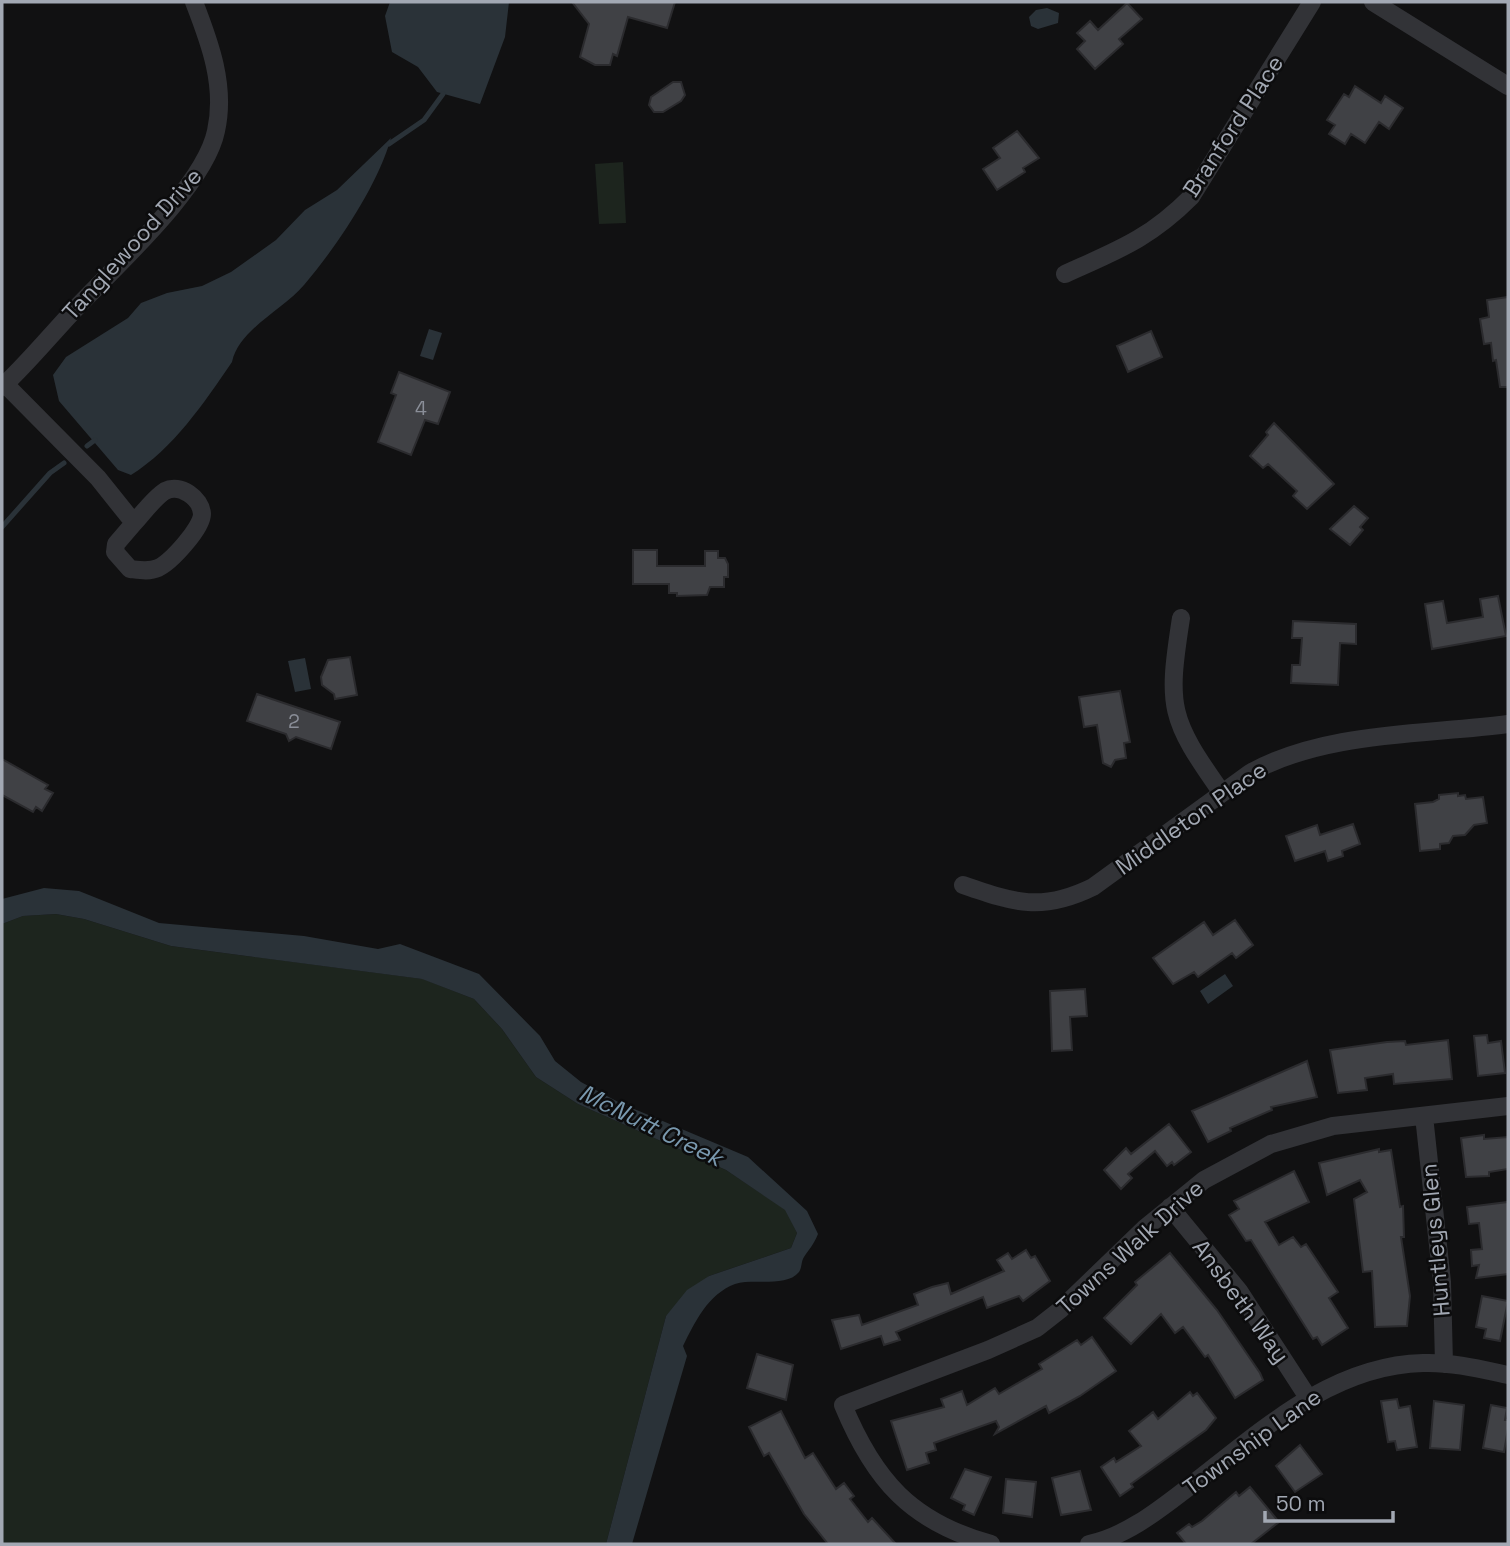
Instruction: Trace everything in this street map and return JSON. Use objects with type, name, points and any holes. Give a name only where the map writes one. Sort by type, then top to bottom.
[{"type":"street","name":"Tanglewood Drive","points":[[3,385],[169,207],[203,165],[217,130],[219,87],[208,38],[194,2]]},
{"type":"street","name":"Branford Place","points":[[1065,274],[1143,238],[1164,224],[1191,197],[1312,2]]},
{"type":"street","points":[[1373,2],[1508,86]]},
{"type":"street","points":[[3,385],[97,478],[134,523]]},
{"type":"street","points":[[173,489],[189,492],[200,506],[202,515],[177,554],[158,568],[145,570],[130,569],[115,552],[116,544],[134,523],[164,492],[173,489]]},
{"type":"street","points":[[1181,618],[1172,679],[1175,711],[1192,750],[1222,793]]},
{"type":"street","name":"Middleton Place","points":[[963,885],[1012,901],[1034,904],[1073,897],[1093,887],[1250,773],[1298,750],[1508,724]]},
{"type":"street","name":"Towns Walk Drive","points":[[991,1544],[936,1524],[897,1494],[857,1438],[843,1405],[988,1350],[1037,1328],[1060,1310],[1170,1207],[1204,1180],[1271,1144],[1333,1126],[1508,1106]]},
{"type":"street","name":"Huntleys Glen","points":[[1424,1116],[1441,1282],[1444,1364]]},
{"type":"street","name":"Ansbeth Way","points":[[1170,1207],[1239,1291],[1309,1399]]},
{"type":"street","name":"Township Lane","points":[[1088,1544],[1123,1532],[1151,1515],[1309,1399],[1356,1376],[1423,1363],[1508,1375]]},
{"type":"shaded area","points":[[623,162],[626,223],[599,224],[595,164]]},
{"type":"shaded area","points":[[56,914],[84,919],[171,946],[423,979],[474,999],[502,1029],[536,1077],[578,1104],[726,1170],[786,1210],[797,1233],[791,1248],[709,1276],[666,1316],[606,1544],[2,1544],[2,924],[23,916]]},
{"type":"water","points":[[390,2],[509,2],[505,37],[480,104],[437,92],[418,67],[392,52],[385,16]]},
{"type":"water","points":[[1047,8],[1059,13],[1058,23],[1038,29],[1031,26],[1029,17],[1036,10]]},
{"type":"water","points":[[391,138],[385,157],[355,215],[304,285],[243,340],[232,362],[210,393],[187,424],[161,452],[131,475],[118,470],[59,401],[53,375],[66,357],[128,318],[141,303],[167,293],[202,286],[231,272],[276,240],[305,210],[337,190]]},
{"type":"water","points":[[429,329],[442,333],[433,360],[420,356]]},
{"type":"water","points":[[305,658],[311,689],[295,692],[288,661]]},
{"type":"water","name":"McNutt Creek","points":[[44,888],[79,891],[159,923],[304,936],[378,949],[400,944],[479,974],[540,1036],[555,1061],[581,1082],[620,1103],[748,1157],[807,1211],[818,1234],[803,1259],[799,1272],[786,1280],[735,1284],[710,1302],[692,1328],[683,1346],[687,1356],[632,1544],[606,1544],[666,1316],[687,1290],[709,1276],[791,1248],[797,1233],[785,1210],[726,1170],[578,1104],[536,1077],[502,1029],[474,999],[422,979],[171,946],[84,919],[56,914],[23,916],[2,924],[2,899]]},
{"type":"water","points":[[1225,974],[1233,986],[1208,1004],[1200,991]]},
{"type":"building","points":[[572,2],[675,2],[667,28],[628,17],[617,56],[613,54],[610,65],[595,65],[580,57],[589,24]]},
{"type":"building","points":[[1127,3],[1142,19],[1119,39],[1123,44],[1095,69],[1077,49],[1085,41],[1077,33],[1090,21],[1098,30]]},
{"type":"building","points":[[673,82],[681,82],[685,95],[681,101],[663,112],[654,112],[649,105],[651,97]]},
{"type":"building","points":[[1355,86],[1381,103],[1385,96],[1403,108],[1389,129],[1379,122],[1365,143],[1351,134],[1345,144],[1329,134],[1335,125],[1327,120],[1344,94],[1349,97]]},
{"type":"building","points":[[1017,131],[1039,158],[1023,168],[1025,172],[997,190],[983,169],[1000,158],[993,148]]},
{"type":"building","points":[[1508,297],[1508,387],[1500,387],[1491,343],[1484,344],[1480,319],[1489,317],[1487,300]]},
{"type":"building","points":[[1151,331],[1162,357],[1128,372],[1117,346]]},
{"type":"building","points":[[399,372],[450,392],[438,424],[425,420],[411,455],[378,442],[396,395],[391,393]]},
{"type":"building","points":[[1274,423],[1334,484],[1307,509],[1293,496],[1297,491],[1268,464],[1263,468],[1250,456],[1268,435],[1266,432]]},
{"type":"building","points":[[1354,506],[1368,518],[1360,527],[1363,530],[1350,545],[1330,529]]},
{"type":"building","points":[[633,550],[657,550],[657,566],[705,566],[705,551],[718,551],[718,558],[725,558],[728,564],[728,577],[724,577],[724,587],[710,587],[707,595],[677,596],[677,593],[669,593],[669,584],[633,584]]},
{"type":"building","points":[[1498,596],[1506,636],[1432,649],[1425,604],[1443,601],[1447,623],[1483,617],[1480,599]]},
{"type":"building","points":[[1293,621],[1356,624],[1356,644],[1340,643],[1338,685],[1291,683],[1292,665],[1300,665],[1302,638],[1292,638]]},
{"type":"building","points":[[350,657],[357,695],[335,699],[334,694],[322,685],[321,677],[328,660]]},
{"type":"building","points":[[1120,691],[1130,742],[1124,743],[1126,758],[1115,760],[1111,767],[1103,763],[1097,725],[1084,727],[1079,697]]},
{"type":"building","points":[[257,694],[340,722],[331,749],[296,737],[289,741],[286,734],[247,721]]},
{"type":"building","points":[[2,759],[48,785],[45,789],[53,793],[42,811],[36,807],[33,812],[2,795]]},
{"type":"building","points":[[1458,793],[1458,796],[1465,795],[1466,799],[1483,797],[1487,823],[1474,825],[1465,835],[1453,836],[1449,843],[1440,844],[1440,849],[1420,851],[1415,804],[1433,802],[1439,799],[1439,795]]},
{"type":"building","points":[[1353,824],[1360,844],[1342,851],[1343,856],[1328,861],[1325,851],[1295,861],[1286,836],[1317,825],[1320,835]]},
{"type":"building","points":[[1235,920],[1253,945],[1236,958],[1232,953],[1198,977],[1194,972],[1173,984],[1153,958],[1204,922],[1213,935]]},
{"type":"building","points":[[1085,989],[1087,1016],[1070,1017],[1072,1050],[1052,1051],[1050,991]]},
{"type":"building","points":[[1487,1035],[1488,1043],[1501,1041],[1505,1073],[1478,1076],[1474,1036]]},
{"type":"building","points":[[1448,1040],[1452,1079],[1394,1084],[1393,1074],[1365,1078],[1367,1090],[1338,1093],[1330,1050],[1387,1042],[1405,1041],[1406,1045]]},
{"type":"building","points":[[1307,1061],[1317,1097],[1271,1107],[1272,1110],[1230,1128],[1231,1131],[1208,1142],[1192,1111]]},
{"type":"building","points":[[1169,1124],[1191,1152],[1174,1165],[1172,1162],[1167,1166],[1155,1151],[1128,1174],[1132,1178],[1121,1189],[1104,1170],[1126,1148],[1131,1154]]},
{"type":"building","points":[[1484,1135],[1484,1139],[1508,1137],[1508,1169],[1489,1172],[1489,1176],[1466,1177],[1461,1138]]},
{"type":"building","points":[[1379,1149],[1379,1152],[1391,1150],[1400,1207],[1403,1206],[1404,1237],[1401,1237],[1410,1296],[1407,1326],[1375,1327],[1372,1271],[1363,1272],[1354,1199],[1367,1192],[1360,1180],[1327,1195],[1319,1163]]},
{"type":"building","points":[[1294,1171],[1309,1202],[1265,1222],[1279,1245],[1293,1237],[1301,1247],[1306,1244],[1338,1292],[1329,1298],[1348,1328],[1322,1345],[1317,1337],[1313,1339],[1251,1240],[1246,1241],[1229,1215],[1239,1209],[1234,1201]]},
{"type":"building","points":[[1508,1202],[1508,1274],[1476,1278],[1479,1265],[1472,1266],[1471,1250],[1482,1249],[1479,1223],[1469,1224],[1467,1207]]},
{"type":"building","points":[[1026,1250],[1031,1258],[1035,1256],[1050,1281],[1023,1301],[1019,1296],[987,1308],[983,1297],[896,1332],[900,1340],[884,1345],[881,1336],[841,1349],[832,1320],[859,1315],[862,1325],[918,1305],[914,1294],[948,1283],[951,1294],[1004,1271],[997,1260],[1008,1253],[1012,1259]]},
{"type":"building","points":[[1170,1253],[1217,1310],[1260,1373],[1263,1380],[1235,1398],[1208,1355],[1205,1357],[1183,1327],[1175,1333],[1161,1314],[1131,1344],[1104,1318],[1137,1285],[1135,1282]]},
{"type":"building","points":[[1482,1296],[1508,1301],[1500,1341],[1484,1338],[1486,1329],[1476,1327]]},
{"type":"building","points":[[1092,1337],[1116,1371],[1049,1413],[1046,1406],[995,1434],[999,1427],[996,1421],[934,1443],[936,1450],[926,1453],[929,1463],[907,1470],[891,1421],[944,1407],[941,1399],[962,1391],[967,1405],[995,1388],[999,1394],[1042,1369],[1039,1364],[1077,1340],[1081,1345]]},
{"type":"building","points":[[757,1354],[793,1365],[786,1400],[747,1388]]},
{"type":"building","points":[[1190,1392],[1193,1396],[1197,1393],[1216,1418],[1206,1430],[1131,1484],[1133,1487],[1120,1496],[1101,1467],[1114,1458],[1116,1462],[1141,1446],[1129,1431],[1153,1412],[1158,1419]]},
{"type":"building","points":[[1397,1399],[1399,1408],[1410,1406],[1417,1447],[1397,1450],[1395,1441],[1388,1442],[1381,1401]]},
{"type":"building","points":[[1434,1401],[1464,1405],[1460,1450],[1430,1448]]},
{"type":"building","points":[[1491,1405],[1507,1408],[1505,1420],[1508,1420],[1508,1429],[1504,1452],[1483,1448]]},
{"type":"building","points":[[781,1411],[805,1458],[813,1453],[836,1489],[844,1483],[854,1496],[850,1499],[868,1522],[872,1518],[896,1544],[828,1544],[804,1514],[769,1453],[764,1456],[749,1427]]},
{"type":"building","points":[[1300,1445],[1322,1474],[1295,1492],[1276,1466]]},
{"type":"building","points":[[965,1469],[991,1477],[974,1515],[963,1510],[965,1505],[951,1498]]},
{"type":"building","points":[[1080,1471],[1091,1510],[1061,1515],[1052,1478]]},
{"type":"building","points":[[1006,1479],[1036,1482],[1032,1517],[1003,1513]]},
{"type":"building","points":[[1250,1487],[1279,1522],[1251,1544],[1186,1544],[1177,1533],[1189,1524],[1192,1527],[1202,1521],[1236,1492],[1239,1496]]},
{"type":"waterway","points":[[389,144],[424,120],[443,94]]},
{"type":"waterway","points":[[87,446],[95,440]]},
{"type":"waterway","points":[[2,527],[50,473],[64,463]]}]
